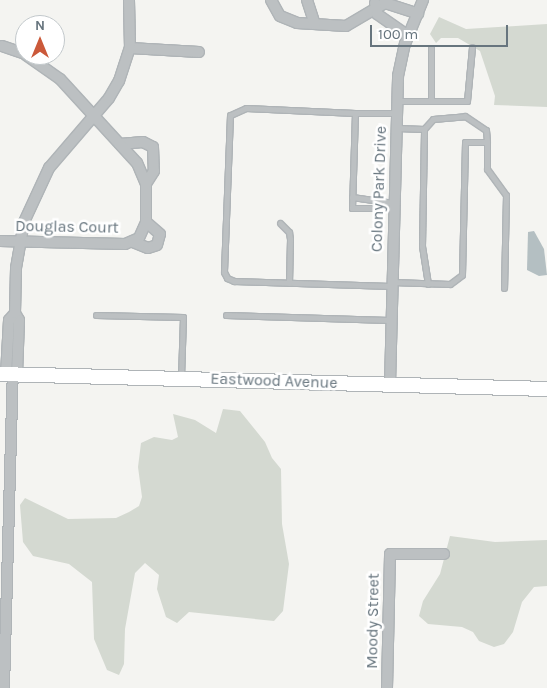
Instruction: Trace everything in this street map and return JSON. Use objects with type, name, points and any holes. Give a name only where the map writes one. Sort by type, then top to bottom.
[{"type":"street","points":[[4,688],[9,320],[15,313],[20,242],[31,202],[49,168],[94,116],[119,81],[130,48],[129,0]]},
{"type":"street","points":[[271,0],[273,9],[288,20],[315,24],[346,26],[356,23],[375,3],[385,3],[418,14]]},
{"type":"street","points":[[307,0],[315,24]]},
{"type":"street","name":"Colony Park Drive","points":[[390,384],[389,320],[391,284],[388,203],[396,128],[400,62],[423,0]]},
{"type":"street","points":[[375,3],[377,14],[409,36]]},
{"type":"street","points":[[1,44],[15,50]]},
{"type":"street","points":[[130,48],[199,52]]},
{"type":"street","points":[[43,65],[48,68],[137,163],[146,184],[146,222],[142,234],[133,242]]},
{"type":"street","points":[[120,144],[143,142],[153,147],[154,172],[146,184]]},
{"type":"street","name":"Douglas Court","points":[[0,241],[133,242],[148,248],[157,245],[160,234],[146,222]]},
{"type":"street","name":"Eastwood Avenue","points":[[9,374],[547,389]]},
{"type":"street","name":"Moody Street","points":[[387,688],[390,554],[444,554]]},
{"type":"lane","points":[[397,100],[467,101],[472,47]]},
{"type":"lane","points":[[431,48],[431,101]]},
{"type":"lane","points":[[396,113],[246,108],[230,115],[224,272],[234,281],[450,284],[462,275],[465,142],[487,142]]},
{"type":"lane","points":[[355,113],[352,208],[376,208],[388,203]]},
{"type":"lane","points":[[428,284],[422,246],[424,129],[433,119],[465,116],[486,130],[487,169],[506,195],[504,288]]},
{"type":"lane","points":[[396,128],[424,129]]},
{"type":"lane","points":[[352,197],[375,198],[388,203]]},
{"type":"lane","points":[[280,223],[289,232],[289,283]]},
{"type":"lane","points":[[96,315],[183,317],[181,378]]},
{"type":"lane","points":[[226,315],[389,320]]},
{"type":"shaded area","points":[[439,17],[466,29],[547,24],[547,107],[494,105],[495,96],[480,51],[458,38],[441,38],[436,43],[430,34]]},
{"type":"shaded area","points":[[534,231],[544,249],[547,275],[539,276],[527,270],[528,232]]},
{"type":"shaded area","points":[[223,409],[240,411],[265,442],[272,458],[281,469],[282,524],[289,564],[283,611],[274,621],[189,612],[177,623],[166,617],[157,589],[159,575],[145,563],[135,573],[125,629],[124,664],[119,675],[107,670],[94,639],[92,582],[69,564],[33,556],[23,542],[20,505],[25,498],[68,519],[116,518],[129,512],[139,506],[142,497],[138,467],[141,443],[154,437],[172,440],[178,437],[173,414],[195,420],[216,433]]},
{"type":"shaded area","points":[[450,536],[495,542],[547,540],[547,586],[534,587],[522,602],[513,632],[504,644],[494,647],[479,641],[473,632],[462,627],[428,624],[419,616],[423,601],[440,574]]}]
